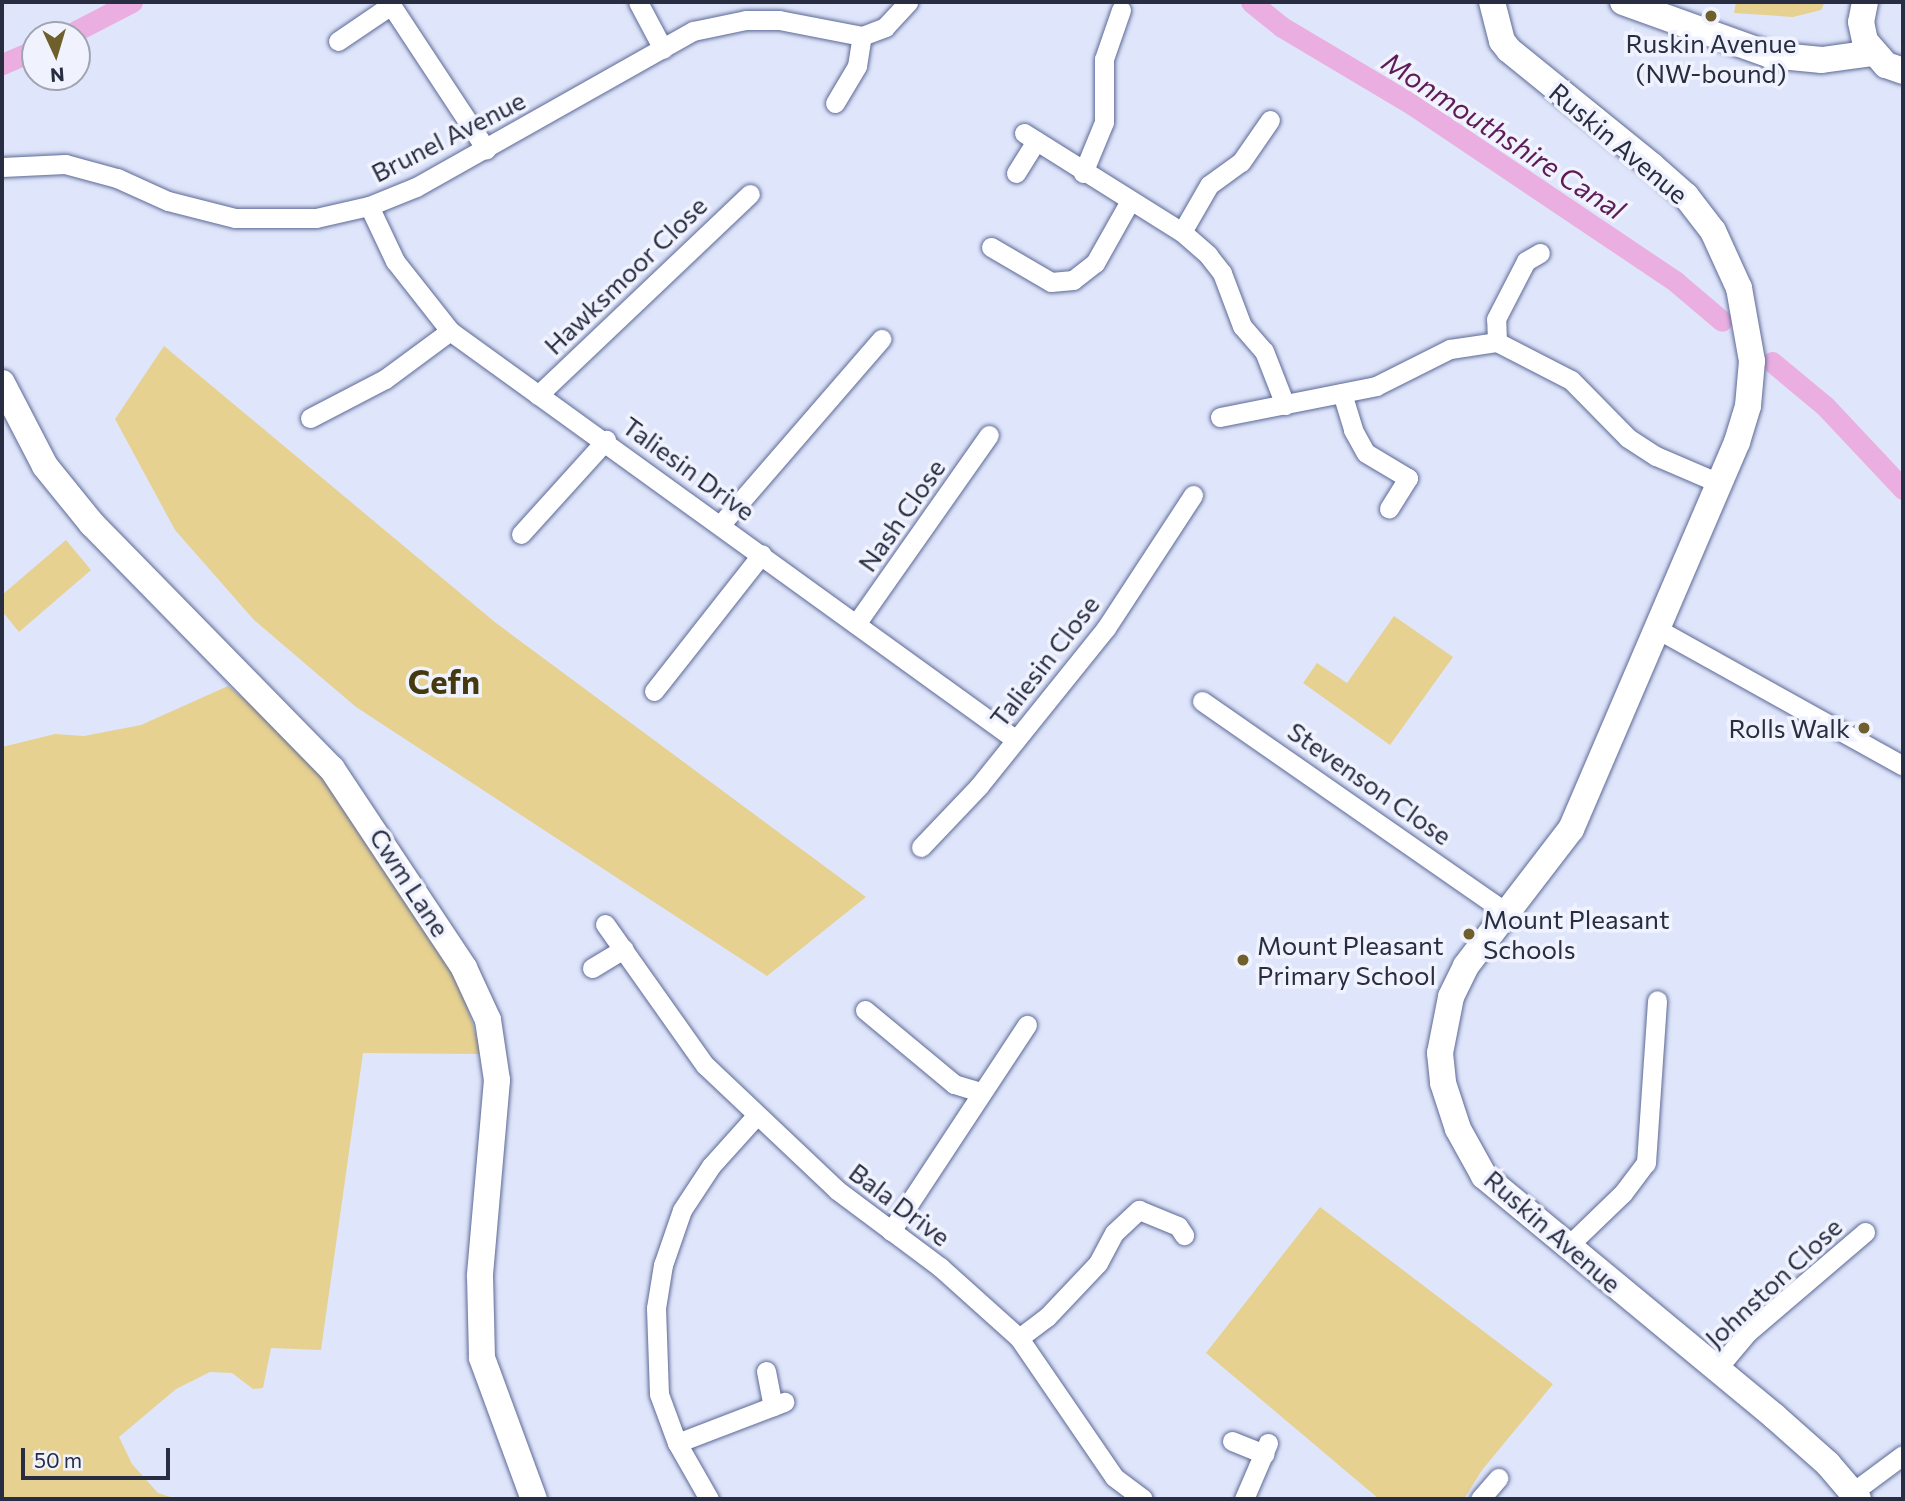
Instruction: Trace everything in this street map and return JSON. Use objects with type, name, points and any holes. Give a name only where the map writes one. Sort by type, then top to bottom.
[{"type":"street","points":[[638,2],[663,49]]},
{"type":"street","points":[[835,103],[857,66],[862,36],[885,27],[908,2]]},
{"type":"street","points":[[1623,2],[1770,55],[1822,60],[1872,52]]},
{"type":"street","points":[[1865,2],[1861,22],[1872,52],[1903,71]]},
{"type":"street","points":[[338,41],[391,5],[486,149]]},
{"type":"street","name":"Ruskin Avenue","points":[[1502,7],[1502,41],[1509,50],[1652,166],[1685,196],[1713,231],[1739,288],[1752,361],[1748,406],[1721,484],[1571,829],[1466,967],[1451,998],[1440,1053],[1443,1083],[1458,1129],[1484,1176],[1810,1448],[1856,1496]]},
{"type":"street","points":[[1083,173],[1104,122],[1104,59],[1121,10]]},
{"type":"street","name":"Brunel Avenue","points":[[2,167],[65,164],[117,178],[168,201],[235,218],[316,218],[369,206],[486,149],[693,31],[746,20],[779,20],[862,36]]},
{"type":"street","points":[[1182,232],[1209,185],[1241,162],[1270,120]]},
{"type":"street","points":[[1016,173],[1030,137],[1083,173],[1182,232],[1222,273],[1242,326],[1264,351],[1285,405]]},
{"type":"street","name":"Hawksmoor Close","points":[[537,395],[750,194]]},
{"type":"street","points":[[991,247],[1051,282],[1073,280],[1094,263],[1130,201]]},
{"type":"street","name":"Taliesin Drive","points":[[369,206],[395,261],[450,331],[537,395],[606,440],[1016,740]]},
{"type":"street","points":[[1497,342],[1496,319],[1526,261],[1540,253]]},
{"type":"street","points":[[310,418],[385,379],[450,331]]},
{"type":"street","points":[[721,524],[881,339]]},
{"type":"street","points":[[1220,417],[1376,386],[1450,349],[1497,342],[1571,380],[1628,438],[1646,450],[1721,484]]},
{"type":"street","name":"Cwm Lane","points":[[2,383],[45,466],[92,524],[332,769],[464,968],[488,1020],[497,1080],[480,1276],[482,1358],[534,1499]]},
{"type":"street","points":[[1342,393],[1353,430],[1366,453],[1408,478],[1389,508]]},
{"type":"street","name":"Nash Close","points":[[856,624],[989,435]]},
{"type":"street","points":[[521,534],[606,440]]},
{"type":"street","name":"Taliesin Close","points":[[921,847],[1016,740],[1106,628],[1193,495]]},
{"type":"street","points":[[654,691],[762,554]]},
{"type":"street","points":[[1659,630],[1903,766]]},
{"type":"street","name":"Stevenson Close","points":[[1202,701],[1506,912]]},
{"type":"street","name":"Bala Drive","points":[[605,924],[684,1040],[756,1116],[837,1190],[969,1292],[1019,1338],[1114,1477],[1143,1499]]},
{"type":"street","points":[[592,968],[624,949]]},
{"type":"street","points":[[1567,1247],[1623,1193],[1646,1163],[1657,1000]]},
{"type":"street","points":[[865,1010],[954,1084],[980,1092]]},
{"type":"street","points":[[891,1231],[980,1092],[1027,1026]]},
{"type":"street","points":[[709,1499],[677,1443],[659,1394],[656,1355],[663,1265],[682,1210],[711,1166],[756,1116]]},
{"type":"street","points":[[1019,1338],[1048,1317],[1098,1264],[1114,1233],[1139,1210],[1178,1226],[1184,1235]]},
{"type":"street","name":"Johnston Close","points":[[1716,1370],[1748,1332],[1865,1233]]},
{"type":"street","points":[[677,1443],[778,1404],[766,1371]]},
{"type":"street","points":[[1232,1441],[1266,1448],[1244,1499]]},
{"type":"street","points":[[1856,1496],[1903,1455]]},
{"type":"street","points":[[1480,1499],[1498,1478]]},
{"type":"shaded area","points":[[1736,2],[1825,2],[1821,10],[1793,17],[1734,13]]},
{"type":"shaded area","points":[[164,346],[496,623],[866,897],[767,976],[356,707],[254,620],[175,530],[115,419]]},
{"type":"shaded area","points":[[66,540],[91,570],[19,632],[2,611],[2,595]]},
{"type":"shaded area","points":[[1394,616],[1453,657],[1390,745],[1303,683],[1317,663],[1347,683]]},
{"type":"shaded area","points":[[228,686],[280,728],[324,772],[455,968],[482,1054],[363,1053],[321,1350],[271,1348],[263,1388],[253,1389],[232,1373],[210,1372],[176,1389],[119,1437],[132,1464],[158,1493],[177,1499],[2,1499],[2,747],[55,734],[84,736],[141,725]]},
{"type":"shaded area","points":[[1320,1207],[1553,1384],[1482,1470],[1464,1499],[1379,1499],[1206,1353]]},
{"type":"waterway","name":"Monmouthshire Canal","points":[[91,23],[132,2]]},
{"type":"waterway","name":"Monmouthshire Canal","points":[[1251,2],[1282,27],[1413,105],[1676,282],[1722,321]]},
{"type":"waterway","name":"Monmouthshire Canal","points":[[2,64],[21,56]]},
{"type":"waterway","name":"Monmouthshire Canal","points":[[1772,362],[1825,406],[1903,489]]},
{"type":"place","name":"Ruskin Avenue (NW-bound)","points":[[1711,16]]},
{"type":"place","name":"Rolls Walk","points":[[1864,728]]},
{"type":"place","name":"Mount Pleasant Schools","points":[[1469,934]]},
{"type":"place","name":"Mount Pleasant Primary School","points":[[1243,960]]},
{"type":"district","name":"Cefn","points":[[444,681]]}]
